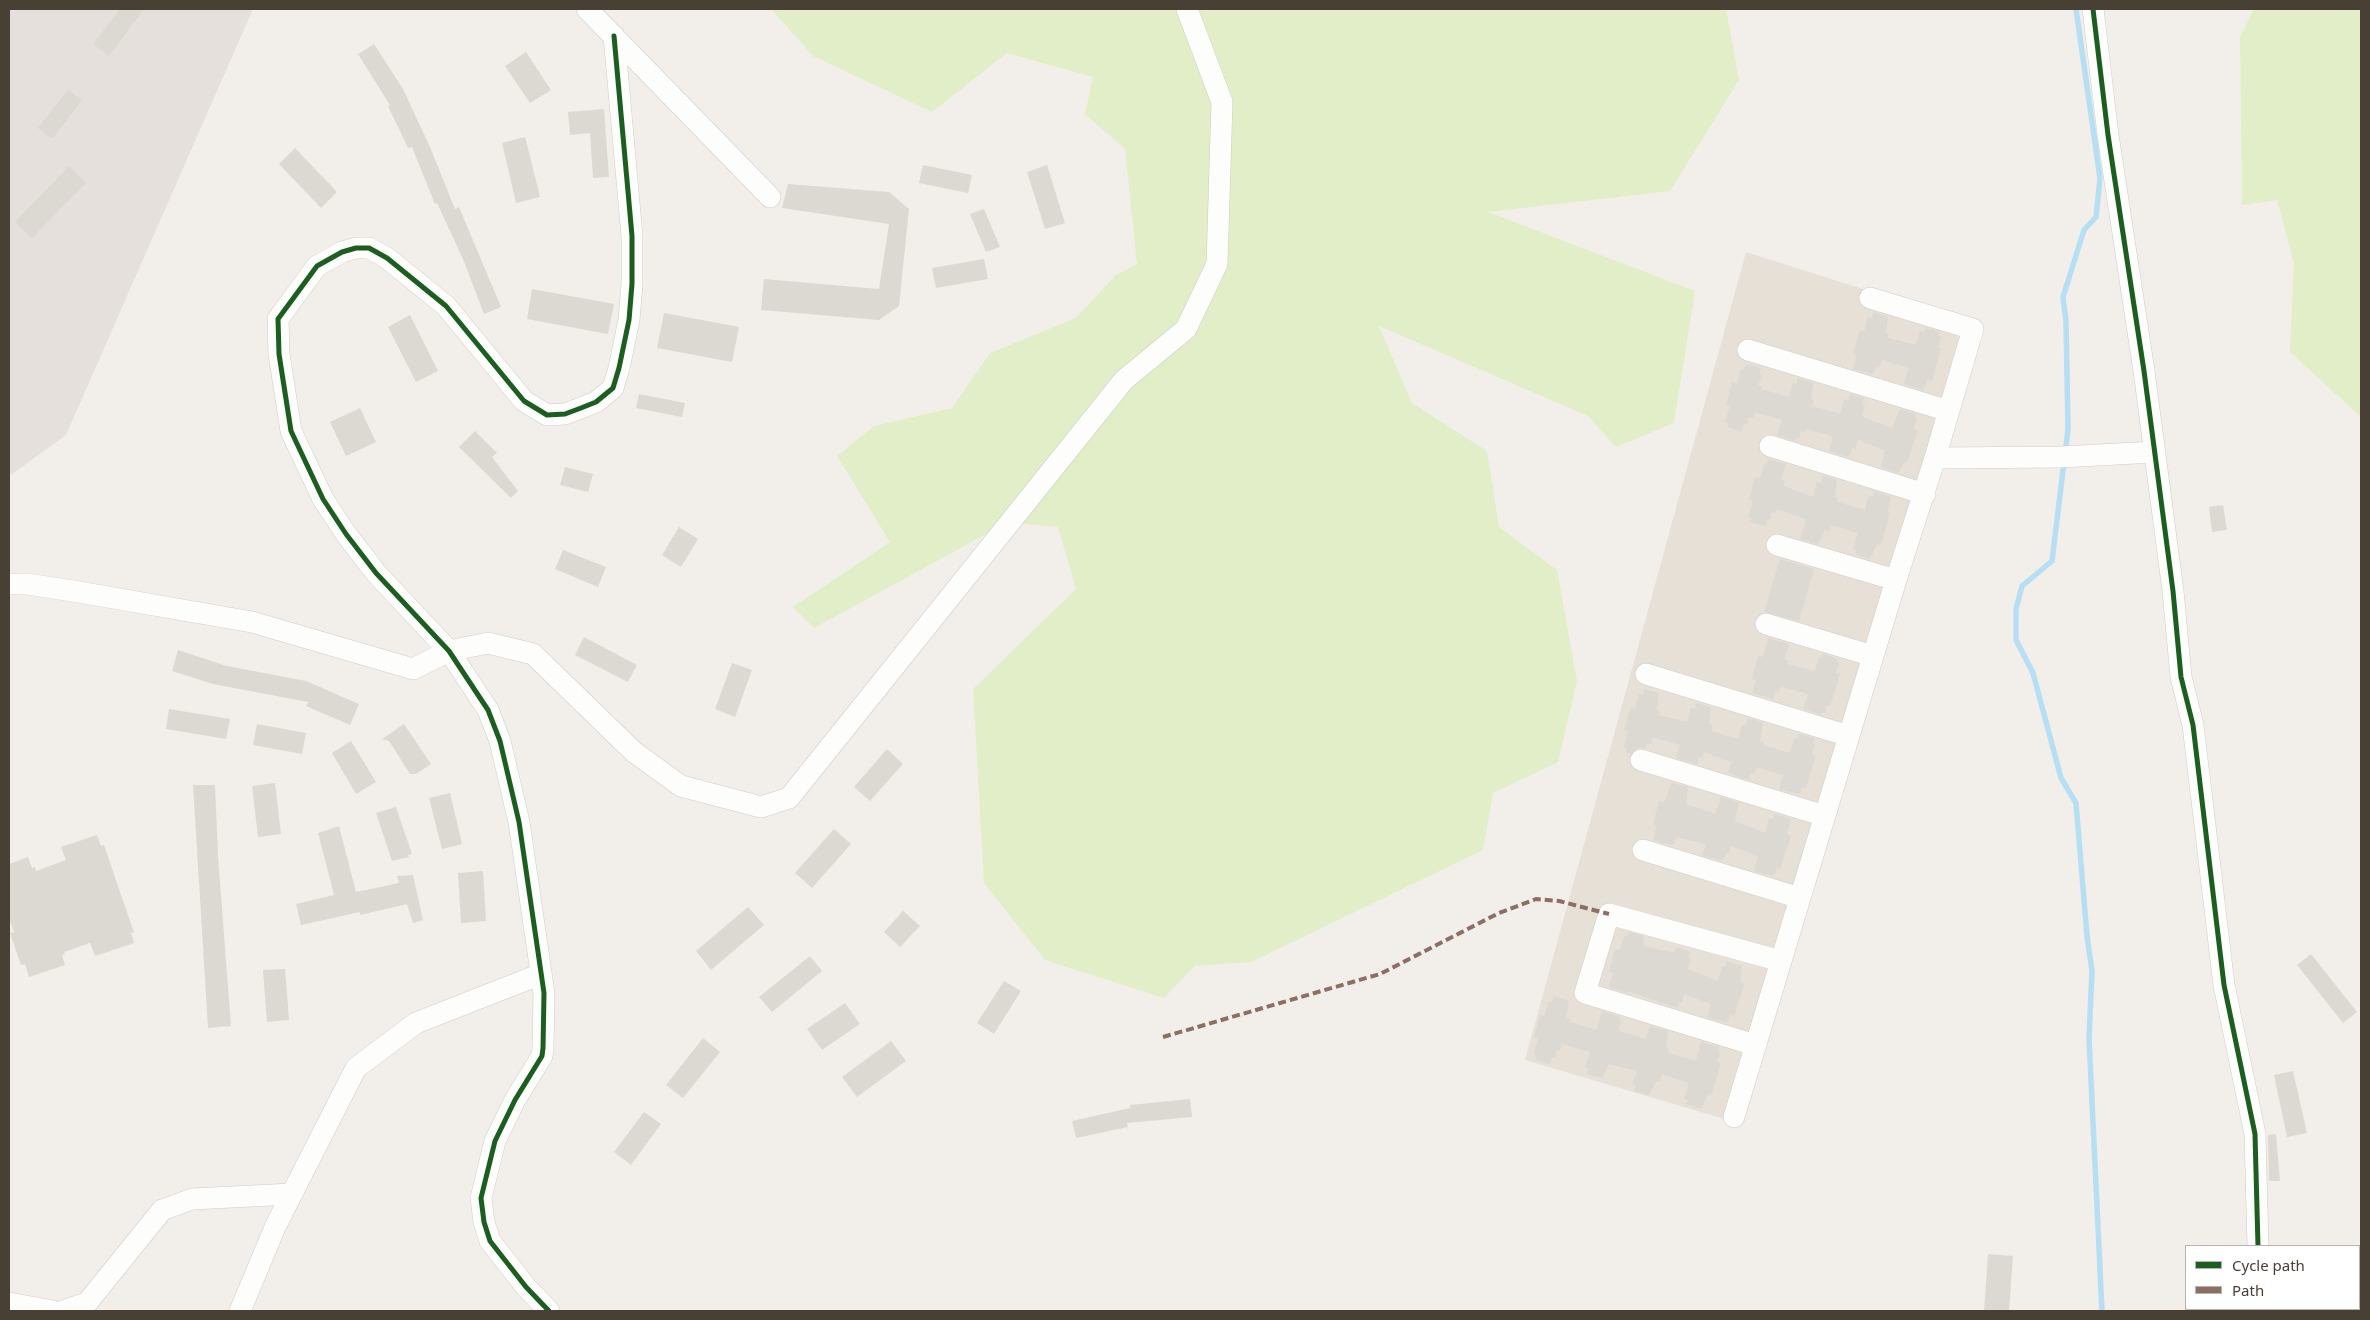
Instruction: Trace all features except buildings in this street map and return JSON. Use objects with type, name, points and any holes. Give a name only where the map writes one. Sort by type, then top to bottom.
[{"type":"street","points":[[588,9],[770,197]]},
{"type":"street","points":[[9,584],[27,584],[64,589],[252,622],[413,669],[449,651],[488,643],[533,654],[634,752],[681,786],[761,807],[789,798],[1124,380],[1186,329],[1217,264],[1222,102],[1187,9]]},
{"type":"street","points":[[2093,9],[2108,134],[2143,362],[2173,591],[2181,677],[2194,735],[2224,985],[2255,1134],[2258,1245]]},
{"type":"street","points":[[549,1311],[526,1287],[490,1241],[484,1222],[482,1198],[495,1142],[515,1100],[542,1056],[544,993],[519,822],[500,741],[488,710],[449,651],[376,573],[346,534],[323,499],[291,431],[279,354],[278,319],[317,266],[342,252],[356,248],[369,248],[388,258],[446,306],[524,401],[547,415],[565,414],[596,402],[612,388],[619,368],[629,320],[632,284],[632,236],[614,36]]},
{"type":"street","points":[[1734,1117],[1896,580],[1925,494],[1973,330],[1870,298]]},
{"type":"street","points":[[1748,350],[1949,411]]},
{"type":"street","points":[[1770,446],[1925,494]]},
{"type":"street","points":[[1935,458],[2066,456],[2154,452]]},
{"type":"street","points":[[1777,545],[1896,580]]},
{"type":"street","points":[[1766,624],[1873,656]]},
{"type":"street","points":[[1646,674],[1849,736]]},
{"type":"street","points":[[1641,760],[1825,816]]},
{"type":"street","points":[[1643,850],[1800,898]]},
{"type":"street","points":[[1756,1045],[1585,993],[1609,914],[1781,961]]},
{"type":"street","points":[[240,1311],[276,1225],[356,1068],[416,1023],[540,974]]},
{"type":"street","points":[[63,1311],[88,1303],[162,1210],[192,1199],[292,1194]]},
{"type":"street","points":[[9,1303],[53,1311]]},
{"type":"shaded area","points":[[9,9],[253,9],[66,435],[11,475],[9,473]]},
{"type":"shaded area","points":[[1746,252],[1979,326],[1738,1123],[1525,1060]]},
{"type":"green space","points":[[771,9],[1726,9],[1739,80],[1670,191],[1488,212],[1695,291],[1674,423],[1616,447],[1588,416],[1379,326],[1412,403],[1487,451],[1499,527],[1557,570],[1577,681],[1558,762],[1493,793],[1483,850],[1251,962],[1195,966],[1164,998],[1045,960],[984,883],[973,689],[1076,589],[1058,527],[1008,522],[814,628],[793,607],[890,542],[837,456],[874,426],[952,408],[990,353],[1076,318],[1116,275],[1137,264],[1125,149],[1085,114],[1093,77],[1007,53],[932,112],[813,56]]},
{"type":"green space","points":[[2254,9],[2361,9],[2361,417],[2290,352],[2294,263],[2277,200],[2242,205],[2240,37]]},
{"type":"waterway","points":[[2076,9],[2100,178],[2096,217],[2084,230],[2063,297],[2066,321],[2068,429],[2052,561],[2022,586],[2016,609],[2016,640],[2033,673],[2061,778],[2076,803],[2087,936],[2092,971],[2089,1038],[2102,1311]]},
{"type":"marked path","points":[[1163,1037],[1380,974],[1499,913],[1536,899],[1559,901],[1609,914]]},
{"type":"cycle path","points":[[2093,9],[2108,135],[2144,371],[2173,591],[2181,677],[2193,725],[2224,985],[2255,1134],[2258,1245]]},
{"type":"cycle path","points":[[549,1311],[526,1287],[490,1241],[484,1222],[481,1198],[495,1141],[515,1100],[542,1056],[543,1048],[544,993],[519,822],[500,741],[488,710],[449,651],[376,573],[346,534],[323,499],[291,431],[279,354],[278,319],[317,266],[342,252],[356,248],[369,248],[387,258],[446,306],[524,401],[547,415],[565,414],[596,402],[613,388],[629,320],[632,284],[632,236],[614,36]]}]
